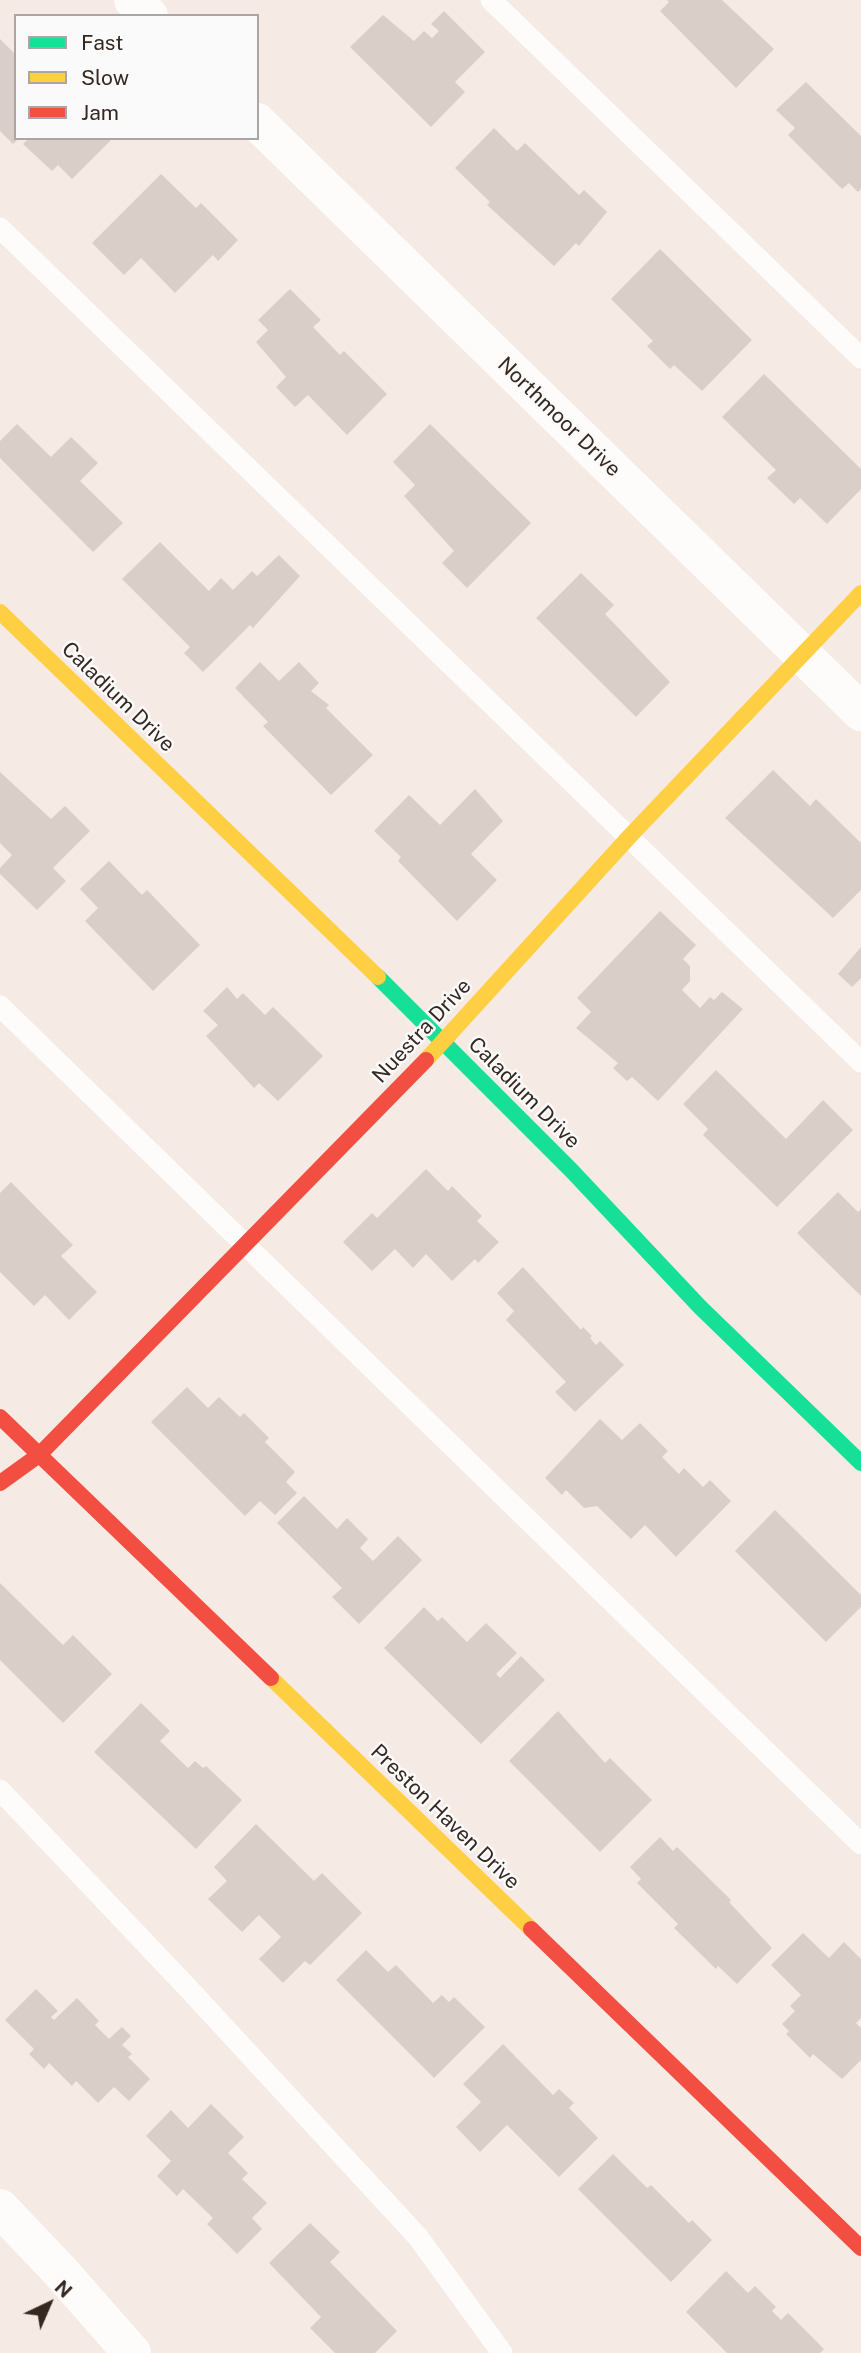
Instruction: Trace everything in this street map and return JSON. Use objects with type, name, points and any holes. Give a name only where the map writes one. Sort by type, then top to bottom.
[{"type":"street","points":[[133,0],[147,14]]},
{"type":"street","name":"Northmoor Drive","points":[[259,124],[861,712]]},
{"type":"street","name":"Nuestra Drive","points":[[0,1483],[39,1455],[443,1041],[629,837],[861,593]]},
{"type":"street","name":"Caladium Drive","points":[[0,612],[443,1041],[701,1307],[861,1463]]},
{"type":"street","name":"Preston Haven Drive","points":[[0,1417],[861,2248]]},
{"type":"street","points":[[0,2208],[132,2353]]},
{"type":"lane","points":[[491,0],[861,358]]},
{"type":"lane","points":[[0,228],[861,1062]]},
{"type":"lane","points":[[0,1006],[861,1844]]},
{"type":"lane","points":[[0,1790],[418,2237],[502,2353]]},
{"type":"building","points":[[667,0],[722,0],[774,49],[736,88],[660,11],[669,2]]},
{"type":"building","points":[[444,11],[485,52],[455,82],[465,92],[431,127],[350,47],[383,15],[414,41],[424,31],[432,38],[439,31],[431,24]]},
{"type":"building","points":[[0,39],[14,53],[14,140],[17,140],[13,144],[0,131]]},
{"type":"building","points":[[806,82],[861,136],[861,189],[858,192],[849,183],[842,189],[788,135],[795,128],[776,110]]},
{"type":"building","points":[[494,128],[517,151],[525,143],[579,195],[584,190],[607,212],[579,246],[576,243],[554,266],[487,205],[490,202],[455,168]]},
{"type":"building","points":[[27,140],[111,140],[72,179],[58,165],[52,171],[23,144]]},
{"type":"building","points":[[161,174],[196,208],[201,203],[238,240],[218,261],[213,255],[175,293],[141,258],[124,275],[92,243]]},
{"type":"building","points":[[660,249],[752,340],[702,391],[674,365],[670,369],[647,346],[653,341],[611,299]]},
{"type":"building","points":[[290,289],[321,320],[313,327],[340,355],[344,351],[387,394],[347,435],[308,395],[295,407],[276,387],[286,377],[256,342],[268,330],[258,320]]},
{"type":"building","points":[[764,374],[861,469],[861,489],[827,524],[800,498],[794,504],[767,478],[776,470],[722,417]]},
{"type":"building","points":[[17,424],[51,457],[71,437],[98,463],[80,481],[123,523],[93,552],[0,458],[0,441]]},
{"type":"building","points":[[430,424],[531,523],[467,588],[442,563],[454,551],[404,496],[415,485],[393,462]]},
{"type":"building","points":[[160,542],[209,591],[221,578],[233,590],[252,571],[257,576],[279,555],[300,576],[253,628],[250,625],[203,672],[184,653],[190,647],[122,579]]},
{"type":"building","points":[[581,573],[614,605],[605,614],[670,682],[636,717],[536,618]]},
{"type":"building","points":[[260,662],[279,681],[299,662],[319,683],[311,691],[329,705],[326,708],[373,755],[331,795],[263,726],[268,722],[235,688]]},
{"type":"building","points":[[773,770],[810,806],[816,799],[861,843],[861,890],[833,918],[725,818]]},
{"type":"building","points":[[0,772],[51,819],[65,806],[90,831],[53,868],[66,881],[37,910],[0,874],[0,868],[12,855],[0,843]]},
{"type":"building","points":[[475,789],[503,821],[471,854],[497,880],[457,921],[398,861],[401,857],[374,831],[409,795],[440,825]]},
{"type":"building","points":[[109,861],[142,895],[147,890],[200,945],[153,991],[85,921],[98,908],[80,889]]},
{"type":"building","points":[[660,911],[696,945],[683,959],[690,966],[690,981],[682,990],[700,1008],[710,997],[714,1000],[722,992],[743,1009],[658,1101],[632,1077],[627,1081],[613,1068],[618,1063],[576,1028],[591,1012],[577,998]]},
{"type":"building","points":[[861,947],[861,978],[852,987],[838,974]]},
{"type":"building","points":[[227,987],[237,999],[243,993],[265,1015],[273,1007],[323,1056],[278,1101],[259,1083],[254,1088],[206,1036],[218,1025],[203,1011]]},
{"type":"building","points":[[716,1070],[786,1139],[823,1100],[853,1130],[777,1207],[703,1135],[708,1129],[683,1104]]},
{"type":"building","points":[[426,1169],[448,1191],[452,1186],[482,1216],[477,1221],[499,1242],[478,1263],[475,1259],[452,1281],[426,1254],[413,1268],[395,1249],[372,1271],[343,1242],[372,1213],[377,1218]]},
{"type":"building","points":[[11,1182],[73,1245],[61,1256],[97,1292],[69,1320],[45,1295],[34,1306],[0,1272],[0,1193]]},
{"type":"building","points":[[838,1192],[858,1212],[861,1209],[861,1296],[797,1233]]},
{"type":"building","points":[[523,1267],[581,1330],[583,1327],[592,1336],[590,1338],[596,1345],[600,1341],[624,1365],[575,1412],[555,1392],[566,1382],[506,1320],[514,1311],[497,1293]]},
{"type":"building","points":[[187,1387],[208,1408],[219,1397],[240,1417],[244,1413],[269,1438],[265,1442],[295,1472],[286,1482],[297,1493],[275,1515],[260,1501],[245,1516],[151,1422]]},
{"type":"building","points":[[600,1419],[622,1440],[640,1423],[668,1451],[662,1457],[679,1474],[684,1468],[703,1487],[710,1480],[731,1501],[676,1557],[645,1525],[631,1539],[597,1506],[584,1508],[566,1490],[562,1495],[545,1478]]},
{"type":"building","points":[[304,1496],[337,1529],[347,1518],[368,1539],[360,1548],[373,1561],[398,1536],[422,1560],[359,1624],[332,1597],[342,1588],[277,1523]]},
{"type":"building","points":[[775,1510],[861,1595],[861,1607],[826,1642],[735,1551]]},
{"type":"building","points":[[0,1583],[63,1645],[73,1635],[112,1674],[63,1723],[0,1660]]},
{"type":"building","points":[[424,1607],[438,1621],[442,1617],[467,1642],[486,1623],[517,1653],[496,1674],[500,1678],[521,1656],[545,1680],[481,1744],[384,1648]]},
{"type":"building","points":[[141,1703],[170,1731],[160,1741],[188,1768],[195,1761],[203,1768],[206,1766],[242,1800],[196,1849],[94,1752]]},
{"type":"building","points":[[558,1711],[605,1763],[610,1758],[652,1800],[600,1852],[509,1761]]},
{"type":"building","points":[[256,1824],[314,1881],[322,1873],[362,1913],[310,1965],[305,1961],[283,1983],[259,1959],[281,1937],[259,1915],[242,1932],[208,1899],[227,1881],[214,1867]]},
{"type":"building","points":[[660,1837],[673,1851],[677,1847],[731,1900],[729,1902],[772,1948],[737,1984],[718,1966],[716,1969],[674,1928],[678,1924],[637,1883],[641,1879],[630,1867]]},
{"type":"building","points":[[803,1933],[829,1958],[844,1942],[861,1959],[861,2018],[856,2023],[861,2028],[861,2060],[842,2079],[813,2054],[810,2058],[786,2034],[789,2031],[782,2024],[795,2011],[790,2006],[801,1995],[771,1965]]},
{"type":"building","points":[[366,1950],[388,1972],[396,1965],[433,2003],[442,1995],[449,2002],[454,1997],[485,2027],[434,2078],[336,1980]]},
{"type":"building","points":[[36,1989],[58,2011],[51,2017],[54,2020],[77,1998],[99,2021],[95,2025],[109,2039],[122,2027],[131,2036],[122,2045],[132,2054],[128,2057],[150,2079],[129,2101],[114,2087],[98,2103],[76,2081],[72,2086],[49,2063],[44,2069],[29,2054],[34,2049],[5,2020]]},
{"type":"building","points":[[503,2044],[553,2095],[559,2089],[574,2103],[569,2108],[598,2138],[559,2177],[507,2125],[480,2152],[456,2127],[481,2102],[463,2084]]},
{"type":"building","points":[[211,2104],[244,2137],[228,2153],[248,2173],[242,2179],[267,2203],[252,2218],[262,2229],[237,2254],[207,2224],[213,2218],[183,2189],[177,2196],[157,2176],[171,2161],[146,2136],[171,2110],[188,2128]]},
{"type":"building","points":[[613,2154],[647,2188],[651,2185],[689,2223],[692,2220],[712,2240],[671,2282],[578,2189]]},
{"type":"building","points":[[310,2223],[340,2252],[330,2262],[397,2331],[375,2353],[335,2353],[310,2328],[321,2317],[269,2263]]},
{"type":"building","points":[[726,2271],[748,2293],[755,2286],[776,2307],[772,2311],[781,2320],[788,2313],[824,2349],[820,2353],[727,2353],[686,2312]]},
{"type":"traffic: fast","points":[[378,977],[571,1170],[700,1307],[861,1463]]},
{"type":"traffic: slow","points":[[426,1060],[629,837],[861,593]]},
{"type":"traffic: slow","points":[[0,612],[378,977]]},
{"type":"traffic: slow","points":[[271,1678],[531,1929]]},
{"type":"traffic: jam","points":[[0,1483],[39,1455],[426,1060]]},
{"type":"traffic: jam","points":[[0,1417],[271,1678]]},
{"type":"traffic: jam","points":[[531,1929],[861,2248]]}]
